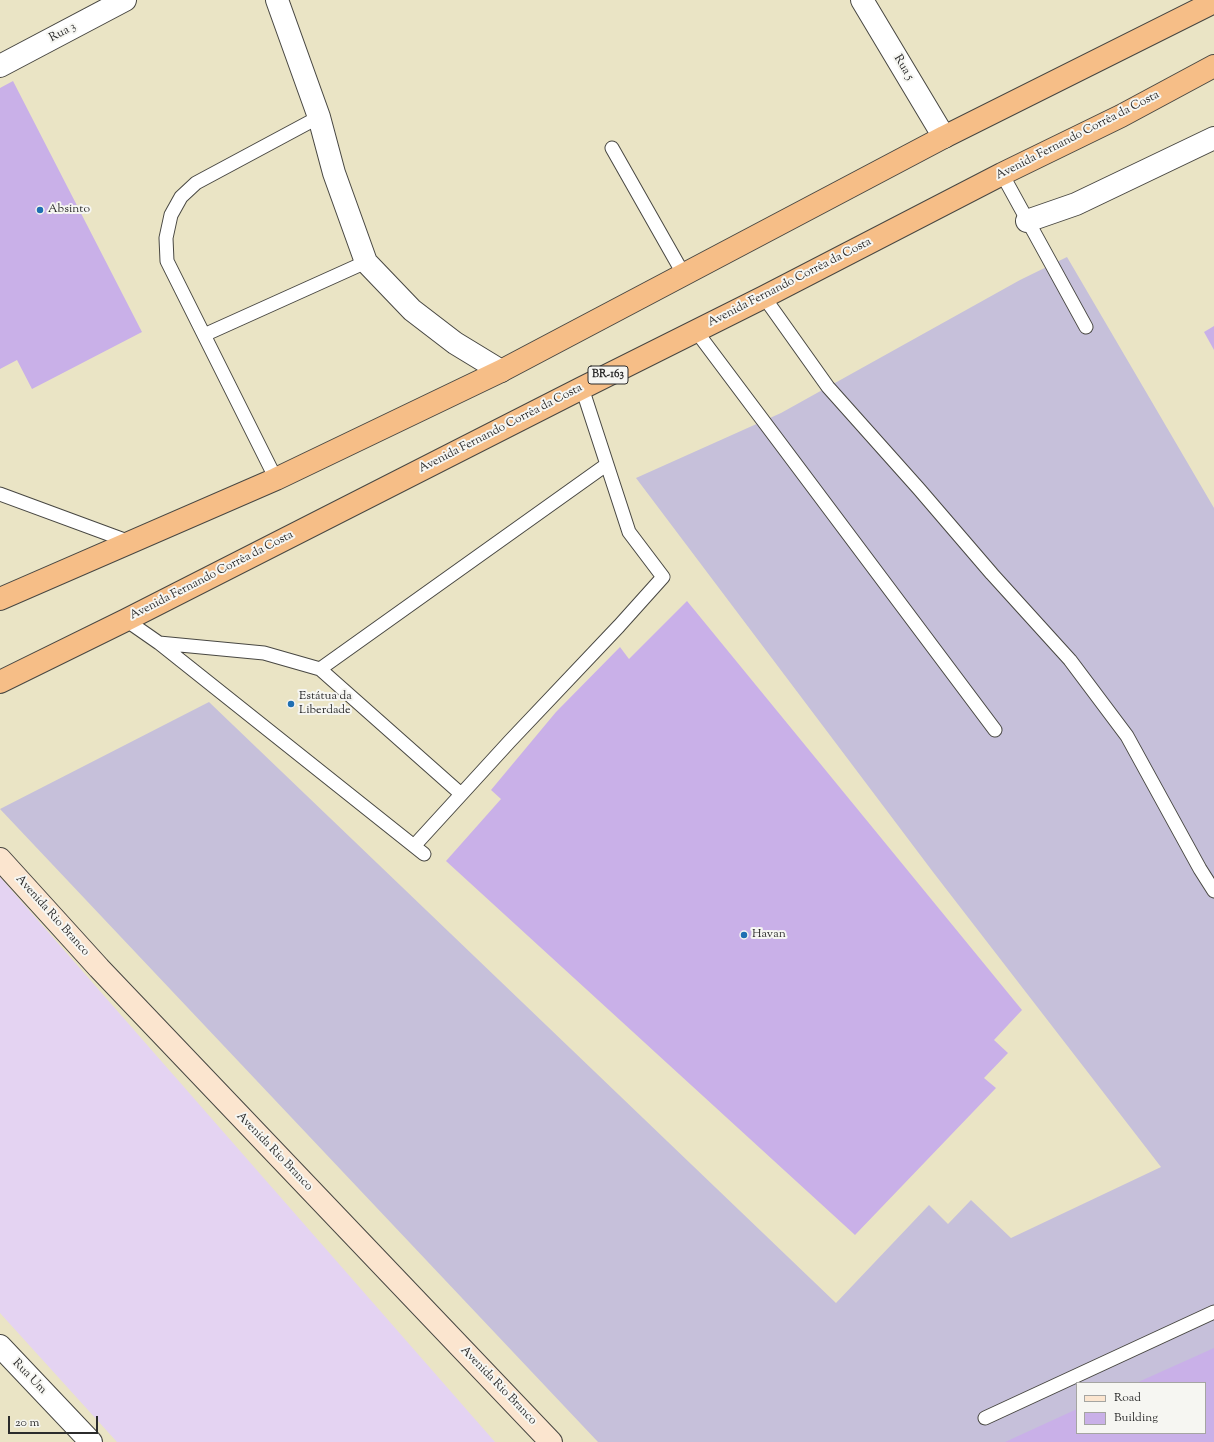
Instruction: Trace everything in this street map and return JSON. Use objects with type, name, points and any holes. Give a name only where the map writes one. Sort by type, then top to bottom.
[{"type":"highway","points":[[0,599],[276,479],[501,371],[944,137],[1214,2]]},
{"type":"highway","name":"Avenida Fernando Corrêa da Costa","points":[[0,682],[126,620],[764,297],[1002,174],[1121,116],[1214,66]]},
{"type":"street","name":"Rua 3","points":[[0,66],[125,0]]},
{"type":"street","points":[[277,0],[319,117],[334,173],[366,262],[412,310],[455,343],[501,371]]},
{"type":"street","name":"Rua 5","points":[[862,0],[944,137]]},
{"type":"street","points":[[1027,220],[1076,204],[1214,138]]},
{"type":"street","name":"Avenida Rio Branco","points":[[0,859],[99,968],[551,1442]]},
{"type":"street","name":"Rua Um","points":[[0,1346],[91,1442]]},
{"type":"lane","points":[[276,479],[167,261],[166,238],[171,215],[181,197],[196,183],[319,117]]},
{"type":"lane","points":[[612,148],[684,275]]},
{"type":"lane","points":[[1002,174],[1086,326]]},
{"type":"lane","points":[[204,335],[366,262]]},
{"type":"lane","points":[[764,297],[828,387],[992,574],[1070,660],[1127,736],[1214,892]]},
{"type":"lane","points":[[696,331],[995,730]]},
{"type":"lane","points":[[126,620],[159,643],[419,850],[461,794],[663,577],[629,532],[582,388]]},
{"type":"lane","points":[[320,669],[606,465]]},
{"type":"lane","points":[[0,494],[130,542]]},
{"type":"lane","points":[[159,643],[264,653],[320,669],[461,794]]},
{"type":"lane","points":[[985,1418],[1214,1312]]},
{"type":"shaded area","points":[[1067,257],[1214,508],[1214,1442],[598,1442],[0,809],[209,702],[836,1303],[929,1205],[948,1224],[971,1200],[1011,1238],[1161,1167],[933,872],[636,478],[781,413],[1020,280]]},
{"type":"shaded area","points":[[0,877],[495,1442],[117,1442],[0,1313]]},
{"type":"building","name":"Absinto","points":[[13,81],[142,332],[32,389],[17,360],[0,369],[0,88]]},
{"type":"building","points":[[1214,326],[1214,350],[1204,332]]},
{"type":"building","name":"Havan","points":[[687,601],[1022,1010],[994,1040],[1008,1053],[984,1078],[996,1088],[855,1235],[446,861],[501,799],[491,790],[556,712],[620,647],[629,659]]},
{"type":"building","points":[[1214,1348],[1214,1442],[1005,1442],[1076,1409],[1076,1434],[1206,1434],[1206,1382],[1138,1382]]},
{"type":"place","name":"Absinto","points":[[40,210]]},
{"type":"place","name":"Estátua da Liberdade","points":[[291,704]]},
{"type":"place","name":"Havan","points":[[744,935]]}]
